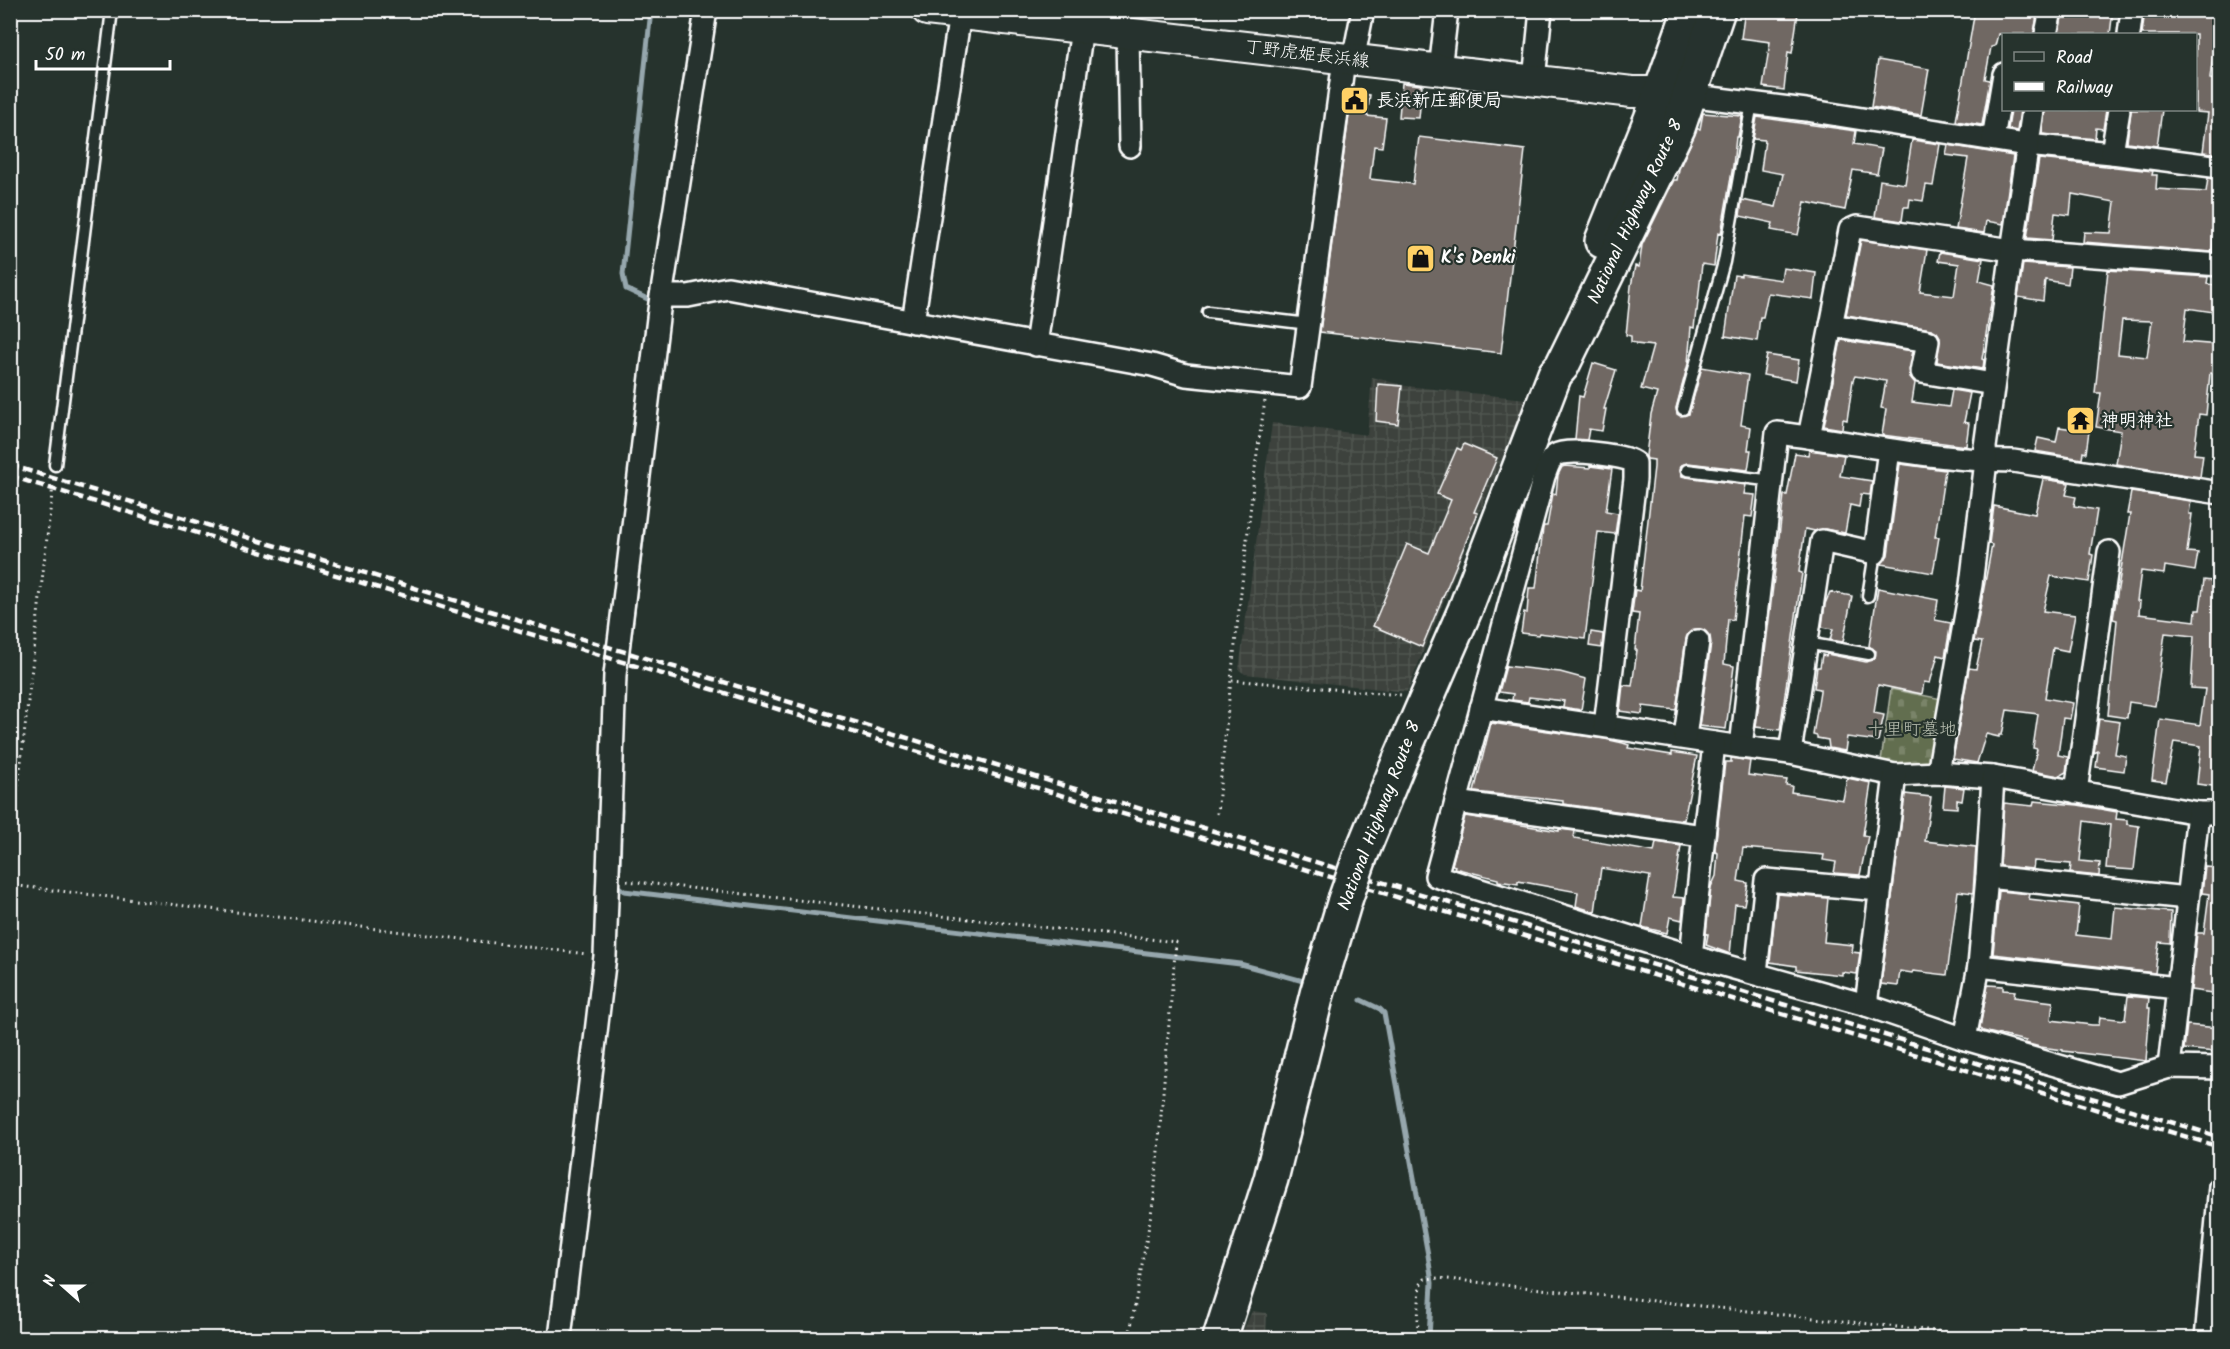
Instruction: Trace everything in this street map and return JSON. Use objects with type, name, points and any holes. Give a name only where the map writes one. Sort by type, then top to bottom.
[{"type":"highway","name":"National Highway Route 8","points":[[1675,93],[1686,24],[1694,22],[1698,10]]},
{"type":"highway","name":"National Highway Route 8","points":[[1220,1338],[1271,1179],[1317,994],[1360,857],[1465,610],[1555,374],[1554,363],[1675,93],[1718,10]]},
{"type":"main road","name":"丁野虎姫長浜線","points":[[927,10],[1632,92],[1675,93]]},
{"type":"street","points":[[560,1338],[605,956],[615,675],[661,296],[706,10]]},
{"type":"street","points":[[661,296],[688,296],[728,288],[1152,365],[1186,375],[1300,387],[1348,60],[1363,10]]},
{"type":"street","points":[[1440,70],[1447,10]]},
{"type":"street","points":[[1534,80],[1541,10]]},
{"type":"street","points":[[2046,33],[2051,10]]},
{"type":"street","points":[[2129,33],[2132,10]]},
{"type":"street","points":[[913,322],[973,14]]},
{"type":"street","points":[[1036,345],[1082,29]]},
{"type":"street","points":[[1128,34],[1130,146]]},
{"type":"street","points":[[1993,139],[2002,86]]},
{"type":"street","points":[[1675,93],[2026,145],[2220,167]]},
{"type":"street","points":[[1938,773],[1971,585],[1986,461],[1985,447],[2026,145],[2033,111]]},
{"type":"street","points":[[2112,153],[2119,111]]},
{"type":"street","points":[[1809,437],[1850,230],[1854,227],[2012,250],[2220,265]]},
{"type":"street","points":[[1831,325],[1928,341],[1922,372],[1994,384]]},
{"type":"street","points":[[1741,747],[1777,433],[1889,450],[1986,461],[2013,461],[2219,487]]},
{"type":"street","points":[[1790,753],[1822,541],[1875,553],[1889,450]]},
{"type":"street","points":[[1605,726],[1635,479],[1635,463],[1627,459],[1573,451],[1561,452],[1551,459],[1544,476],[1436,876],[1691,956],[1866,1005],[1965,1039],[2118,1083],[2169,1067],[2220,1068]]},
{"type":"street","points":[[2076,792],[2109,552]]},
{"type":"street","points":[[1685,737],[1698,641]]},
{"type":"street","points":[[1481,708],[1790,753],[1895,775],[1938,773],[1993,777],[2198,813],[2220,813]]},
{"type":"street","points":[[1691,956],[1714,743]]},
{"type":"street","points":[[1866,1005],[1895,775]]},
{"type":"street","points":[[1965,1039],[1979,966],[1993,777]]},
{"type":"street","points":[[1456,802],[1704,836]]},
{"type":"street","points":[[2169,1067],[2198,813]]},
{"type":"street","points":[[1987,878],[2187,898]]},
{"type":"street","points":[[1756,973],[1766,880],[1880,890]]},
{"type":"street","points":[[1979,966],[2177,988]]},
{"type":"street","points":[[2206,1338],[2220,1186]]},
{"type":"lane","points":[[55,465],[112,10]]},
{"type":"lane","points":[[1683,409],[1724,262],[1752,103]]},
{"type":"lane","points":[[1208,312],[1310,324]]},
{"type":"lane","points":[[1687,470],[1773,481]]},
{"type":"lane","points":[[1868,596],[1875,553]]},
{"type":"lane","points":[[1806,643],[1869,654]]},
{"type":"path","points":[[1217,814],[1256,460],[1268,384]]},
{"type":"path","points":[[10,857],[55,465]]},
{"type":"path","points":[[1231,680],[1406,696]]},
{"type":"path","points":[[608,879],[1176,942],[1154,1197],[1129,1338]]},
{"type":"path","points":[[10,885],[605,956]]},
{"type":"path","points":[[1417,1338],[1420,1285],[1425,1279],[1438,1278],[2001,1338]]},
{"type":"shaded area","points":[[1372,377],[1406,386],[1526,399],[1407,692],[1245,674],[1239,670],[1272,423],[1367,435]]},
{"type":"shaded area","points":[[1252,1311],[1267,1313],[1266,1338],[1240,1338]]},
{"type":"green space","name":"十里町墓地","points":[[1891,689],[1942,699],[1935,763],[1917,767],[1881,761]]},
{"type":"building","points":[[1745,10],[1785,10],[1798,13],[1792,53],[1788,52],[1784,90],[1763,87],[1770,42],[1741,38]]},
{"type":"building","points":[[1975,10],[1989,10],[2017,16],[2018,10],[2038,10],[2034,33],[1998,34],[1995,46],[1991,47],[1985,79],[1990,80],[1982,125],[1956,121]]},
{"type":"building","points":[[2063,10],[2113,10],[2110,33],[2059,33]]},
{"type":"building","points":[[2145,10],[2216,10],[2215,19],[2218,19],[2210,79],[2220,81],[2220,154],[2203,152],[2208,113],[2196,112],[2197,33],[2142,33]]},
{"type":"building","points":[[1878,60],[1929,69],[1921,115],[1871,107]]},
{"type":"building","points":[[1402,83],[1422,85],[1419,118],[1399,117]]},
{"type":"building","name":"K's Denki","points":[[1352,93],[1370,95],[1367,116],[1386,118],[1382,147],[1374,146],[1370,179],[1413,184],[1419,137],[1525,150],[1501,353],[1320,332]]},
{"type":"building","points":[[2011,111],[2020,111],[2017,131],[2008,129]]},
{"type":"building","points":[[2045,111],[2106,111],[2103,129],[2096,128],[2095,139],[2042,134]]},
{"type":"building","points":[[2131,111],[2162,111],[2157,146],[2127,142]]},
{"type":"building","points":[[1703,113],[1742,116],[1738,137],[1736,137],[1721,234],[1718,233],[1714,266],[1702,264],[1694,328],[1691,327],[1688,364],[1676,408],[1680,416],[1689,414],[1702,367],[1748,375],[1741,425],[1751,427],[1748,470],[1688,463],[1681,465],[1680,470],[1682,476],[1686,477],[1746,485],[1744,494],[1755,495],[1752,517],[1745,516],[1733,620],[1728,619],[1724,664],[1734,666],[1726,729],[1699,726],[1711,643],[1710,636],[1700,629],[1693,629],[1686,639],[1676,710],[1643,706],[1642,714],[1620,711],[1623,685],[1632,686],[1637,650],[1635,650],[1639,614],[1632,613],[1635,590],[1640,591],[1654,467],[1654,460],[1647,459],[1646,456],[1651,414],[1657,393],[1641,389],[1653,346],[1631,342],[1631,336],[1626,335],[1631,286],[1635,266],[1639,267],[1642,245],[1674,180],[1677,180],[1679,169],[1697,129],[1700,129]]},
{"type":"building","points":[[1757,117],[1856,131],[1854,144],[1882,149],[1877,174],[1853,170],[1845,210],[1805,202],[1798,235],[1771,230],[1773,223],[1740,216],[1742,200],[1776,207],[1783,174],[1761,170],[1765,140],[1753,139]]},
{"type":"building","points":[[1912,140],[1940,144],[1933,186],[1926,185],[1923,201],[1910,199],[1909,207],[1904,207],[1902,221],[1875,217],[1880,180],[1905,184]]},
{"type":"building","points":[[1948,145],[2013,156],[2003,224],[1986,221],[1984,233],[1956,229],[1968,158],[1946,155]]},
{"type":"building","points":[[2039,159],[2153,171],[2152,175],[2157,175],[2156,189],[2206,192],[2208,178],[2220,180],[2220,219],[2215,219],[2212,252],[2083,242],[2084,232],[2111,233],[2115,202],[2072,194],[2070,215],[2055,213],[2052,240],[2027,238]]},
{"type":"building","points":[[1861,240],[1927,250],[1920,292],[1954,296],[1959,264],[1938,261],[1940,252],[1983,259],[1979,281],[1994,285],[1982,359],[1984,360],[1983,369],[1937,362],[1940,337],[1931,329],[1846,315]]},
{"type":"building","points":[[2023,264],[2070,267],[2068,284],[2045,280],[2043,301],[2018,297]]},
{"type":"building","points":[[1783,268],[1816,273],[1813,299],[1768,293],[1763,317],[1760,317],[1757,341],[1725,336],[1734,275],[1781,280]]},
{"type":"building","points":[[2108,270],[2208,277],[2207,284],[2220,286],[2220,313],[2187,308],[2183,342],[2220,345],[2220,374],[2210,373],[2206,415],[2199,414],[2194,454],[2203,455],[2200,477],[2116,464],[2121,431],[2096,427],[2101,393],[2095,393]],"holes":[[[2122,320],[2152,321],[2147,357],[2118,354]]]},
{"type":"building","points":[[1841,340],[1913,351],[1909,370],[1910,377],[1915,383],[1912,402],[1949,407],[1952,390],[1970,393],[1964,422],[1969,423],[1966,446],[1882,435],[1886,409],[1881,408],[1886,381],[1855,376],[1847,420],[1843,419],[1842,429],[1824,426]]},
{"type":"building","points":[[1767,355],[1799,360],[1796,381],[1763,375]]},
{"type":"building","points":[[1593,363],[1616,370],[1604,409],[1606,409],[1602,431],[1589,429],[1587,440],[1575,439],[1579,396],[1583,397]]},
{"type":"building","points":[[1378,384],[1402,386],[1398,424],[1376,421]]},
{"type":"building","points":[[2059,427],[2089,431],[2086,453],[2083,452],[2082,459],[2035,451],[2038,438],[2056,442]]},
{"type":"building","points":[[1464,444],[1497,458],[1474,512],[1478,513],[1422,647],[1373,626],[1407,544],[1429,553],[1451,500],[1437,494],[1457,448],[1461,450]]},
{"type":"building","points":[[1809,450],[1844,455],[1840,476],[1872,481],[1870,495],[1861,494],[1859,507],[1850,505],[1845,533],[1825,529],[1815,531],[1805,529],[1799,572],[1802,573],[1780,730],[1756,727],[1784,495],[1787,495],[1795,453],[1808,455]]},
{"type":"building","points":[[1900,464],[1945,470],[1935,537],[1939,537],[1933,573],[1881,564],[1888,555]]},
{"type":"building","points":[[1565,466],[1612,469],[1606,511],[1618,513],[1615,534],[1598,532],[1585,639],[1521,633],[1524,612],[1527,613],[1529,588],[1536,588],[1543,528],[1547,526],[1553,493],[1556,494],[1558,475]]},
{"type":"building","points":[[2043,479],[2069,483],[2066,495],[2076,497],[2074,506],[2097,510],[2090,554],[2093,555],[2089,582],[2051,576],[2043,611],[2075,615],[2068,651],[2053,648],[2045,698],[2073,703],[2070,719],[2063,718],[2058,755],[2068,757],[2066,772],[2059,776],[2032,771],[2037,749],[2033,748],[2038,714],[2007,710],[2002,735],[1999,737],[1986,734],[1977,763],[1953,759],[1969,668],[1976,669],[1982,642],[1974,641],[1992,545],[1989,544],[1994,506],[2035,514]]},
{"type":"building","points":[[2131,492],[2191,501],[2189,514],[2192,514],[2187,552],[2198,553],[2195,571],[2165,566],[2164,574],[2141,571],[2137,601],[2140,601],[2139,614],[2195,621],[2196,610],[2200,610],[2204,580],[2220,582],[2220,787],[2197,784],[2201,746],[2174,742],[2166,782],[2152,780],[2160,719],[2200,725],[2205,689],[2191,688],[2194,636],[2165,633],[2155,706],[2129,702],[2127,718],[2108,715],[2117,620],[2113,619],[2130,514],[2127,514]]},
{"type":"building","points":[[1878,588],[1938,600],[1935,620],[1951,623],[1945,657],[1938,655],[1930,683],[1924,682],[1922,694],[1878,685],[1874,713],[1884,715],[1878,741],[1847,737],[1845,751],[1829,748],[1828,740],[1813,735],[1820,691],[1814,688],[1817,667],[1820,667],[1822,655],[1827,654],[1866,662],[1875,658],[1876,651],[1869,646]]},
{"type":"building","points":[[1830,592],[1852,596],[1843,642],[1830,640],[1833,629],[1822,627],[1825,604]]},
{"type":"building","points":[[1591,632],[1603,634],[1602,648],[1589,646]]},
{"type":"building","points":[[1506,666],[1560,672],[1586,679],[1581,710],[1563,707],[1564,701],[1529,697],[1528,702],[1512,700],[1513,694],[1499,692]]},
{"type":"building","points":[[2099,719],[2120,722],[2115,754],[2126,756],[2124,771],[2096,767],[2098,751],[2094,753]]},
{"type":"building","points":[[1491,723],[1605,739],[1629,745],[1628,748],[1672,755],[1672,752],[1697,756],[1684,820],[1563,804],[1563,801],[1474,792]]},
{"type":"building","points":[[1731,758],[1750,761],[1748,775],[1787,780],[1786,785],[1792,786],[1791,792],[1843,800],[1847,778],[1871,783],[1863,835],[1868,836],[1860,875],[1834,873],[1836,862],[1823,860],[1824,855],[1743,848],[1738,881],[1748,883],[1744,905],[1735,904],[1730,954],[1706,945],[1708,934],[1706,934],[1711,887],[1716,876],[1718,853],[1715,849],[1725,762],[1731,762]]},
{"type":"building","points":[[1945,786],[1964,788],[1962,801],[1957,800],[1957,808],[1943,807]]},
{"type":"building","points":[[1905,794],[1931,797],[1925,841],[1976,847],[1973,893],[1958,891],[1947,975],[1900,971],[1898,986],[1881,984]]},
{"type":"building","points":[[2034,801],[2078,805],[2117,812],[2116,819],[2127,820],[2127,824],[2139,826],[2134,870],[2106,868],[2110,825],[2084,821],[2080,861],[2100,863],[2099,876],[2070,873],[2071,864],[2034,861],[2033,869],[2000,866],[2004,803],[2033,806]]},
{"type":"building","points":[[1465,816],[1559,831],[1559,829],[1575,831],[1574,838],[1654,852],[1656,842],[1681,846],[1673,897],[1684,898],[1682,920],[1670,917],[1667,933],[1642,927],[1650,876],[1601,868],[1595,912],[1576,906],[1578,892],[1518,881],[1518,884],[1498,881],[1498,879],[1454,868],[1455,866],[1452,865]]},
{"type":"building","points":[[2205,867],[2220,868],[2220,973],[2218,983],[2213,982],[2212,993],[2191,990],[2197,933],[2204,933],[2209,894],[2202,893]]},
{"type":"building","points":[[1999,891],[2030,894],[2029,899],[2079,905],[2076,935],[2112,939],[2115,907],[2171,912],[2170,943],[2159,942],[2155,973],[1993,954]]},
{"type":"building","points":[[1777,894],[1828,898],[1824,942],[1853,945],[1852,952],[1860,953],[1857,974],[1842,972],[1842,975],[1796,970],[1796,966],[1770,962]]},
{"type":"building","points":[[1988,985],[2003,986],[2003,990],[2015,991],[2014,997],[2053,1002],[2051,1020],[2092,1025],[2099,1025],[2100,1017],[2125,1020],[2128,996],[2149,998],[2146,1061],[2040,1047],[2025,1043],[2026,1041],[1983,1031],[1980,1027]]},
{"type":"building","points":[[2187,1025],[2218,1028],[2215,1052],[2184,1049]]},
{"type":"waterway","points":[[651,10],[623,274],[626,289],[652,301]]},
{"type":"waterway","points":[[627,660],[644,524]]},
{"type":"waterway","points":[[619,869],[621,810]]},
{"type":"waterway","points":[[620,888],[624,891],[1240,964],[1307,982]]},
{"type":"waterway","points":[[1361,1000],[1384,1013],[1432,1283],[1429,1338]]},
{"type":"railway","points":[[10,465],[2220,1137]]},
{"type":"railway","points":[[10,476],[2220,1147]]},
{"type":"place","name":"長浜新庄郵便局","points":[[1355,101]]},
{"type":"place","name":"K's Denki","points":[[1420,258]]},
{"type":"place","name":"神明神社","points":[[2080,421]]}]
